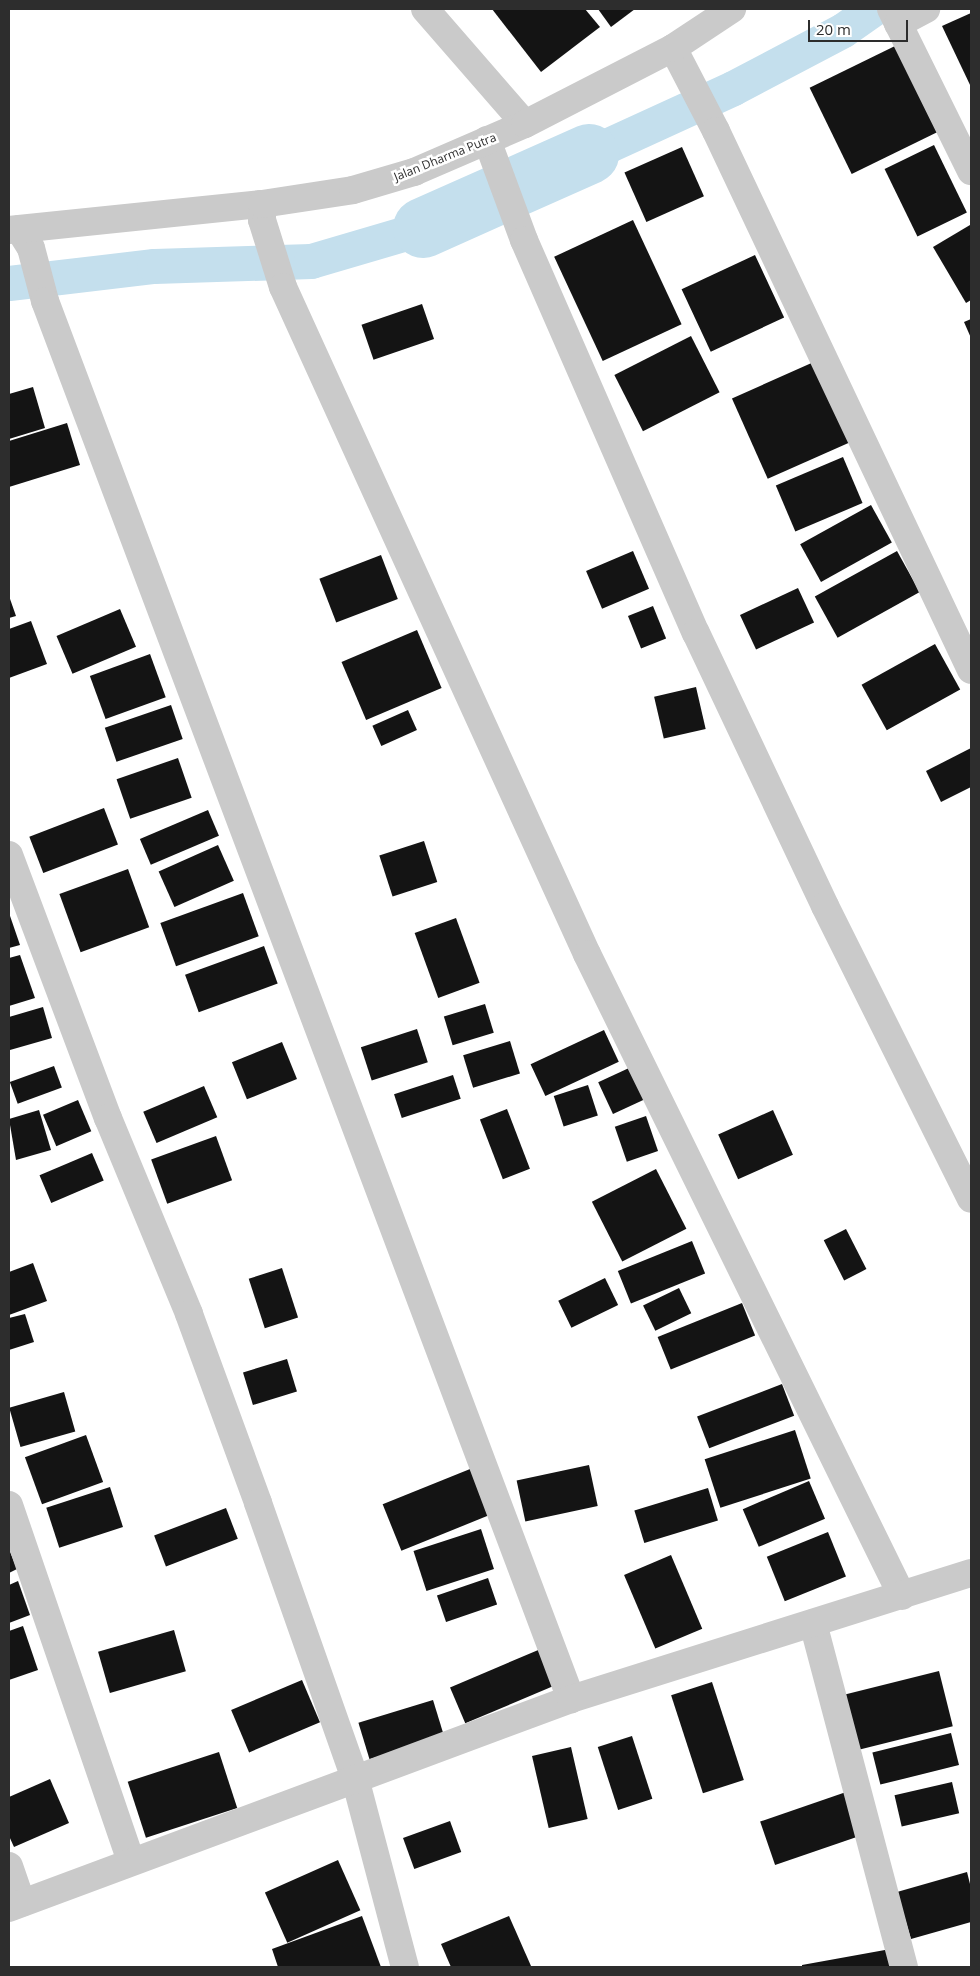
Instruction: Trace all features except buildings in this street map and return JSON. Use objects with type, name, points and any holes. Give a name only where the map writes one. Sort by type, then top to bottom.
[{"type":"street","points":[[425,9],[525,124]]},
{"type":"street","points":[[926,9],[893,14],[971,171]]},
{"type":"street","name":"Jalan Dharma Putra","points":[[20,236],[262,212],[353,190],[490,148],[525,124],[676,55],[727,10]]},
{"type":"street","points":[[676,55],[716,131],[971,670]]},
{"type":"street","points":[[490,148],[524,240],[700,642],[824,906],[971,1199]]},
{"type":"street","points":[[262,212],[283,287],[587,954],[902,1596]]},
{"type":"street","points":[[20,236],[571,1699]]},
{"type":"street","points":[[9,855],[108,1118],[189,1314],[356,1782],[405,1967]]},
{"type":"street","points":[[9,1505],[131,1861]]},
{"type":"street","points":[[9,1866],[15,1905],[131,1861],[356,1782],[571,1699],[971,1573]]},
{"type":"street","points":[[813,1623],[904,1967]]},
{"type":"waterway","points":[[589,154],[733,88],[843,30],[873,9]]},
{"type":"waterway","points":[[423,228],[589,154]]},
{"type":"waterway","points":[[9,283],[154,266],[311,261],[423,228]]}]
